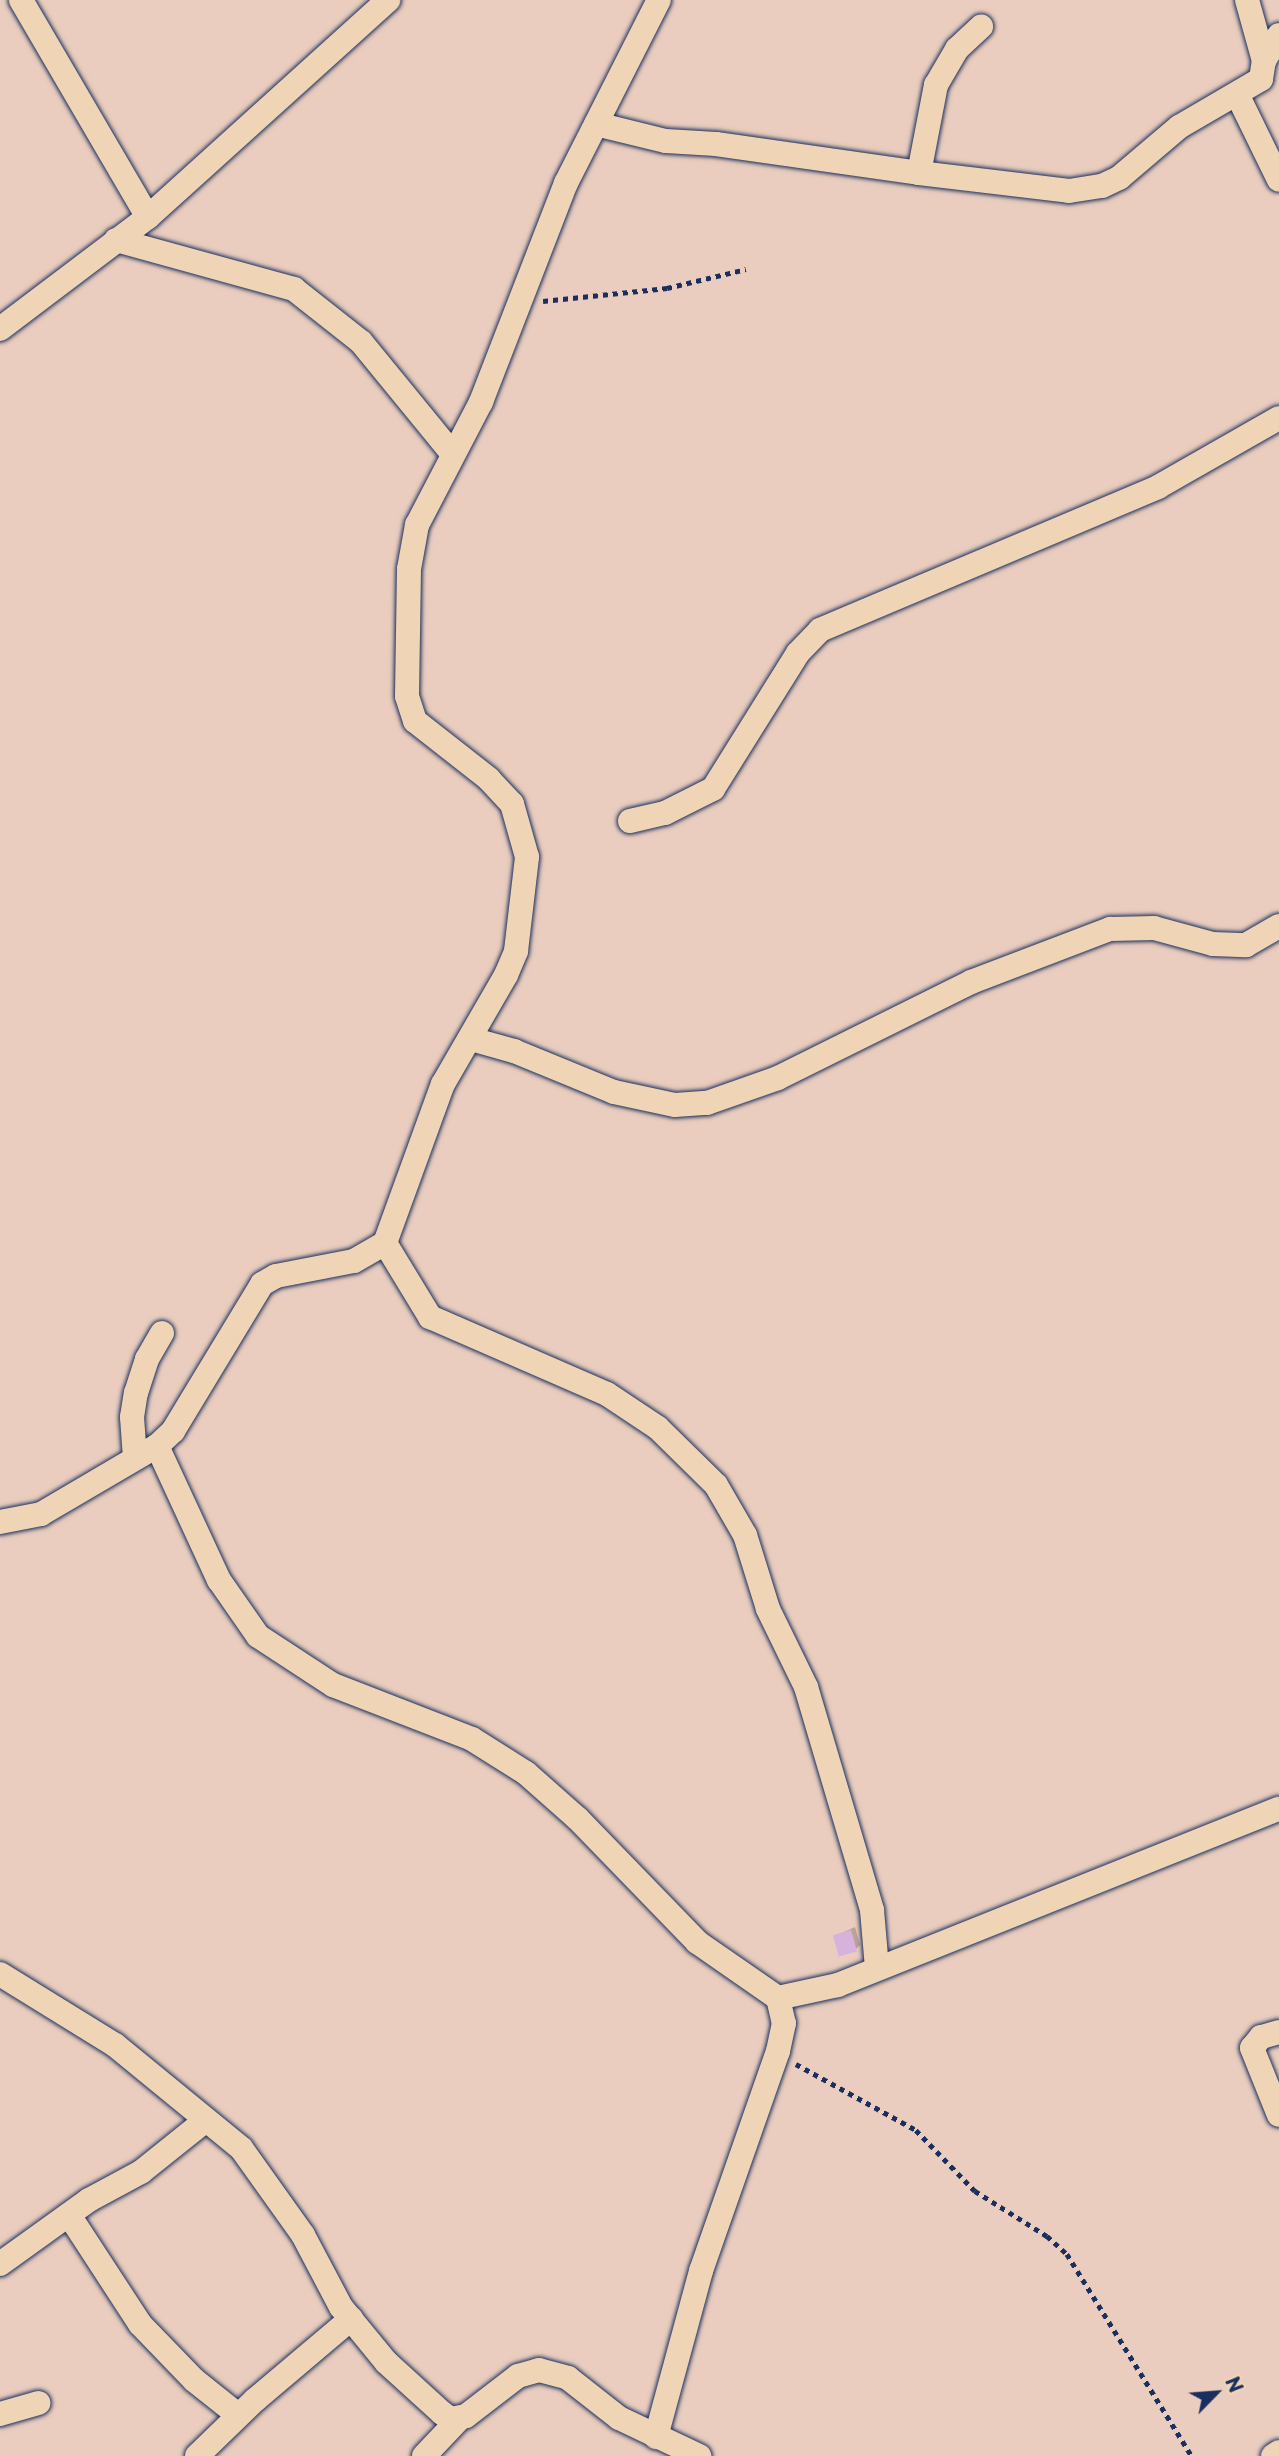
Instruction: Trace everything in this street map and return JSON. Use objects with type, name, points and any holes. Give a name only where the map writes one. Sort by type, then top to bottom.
[{"type":"street","points":[[21,0],[148,217]]},
{"type":"street","points":[[0,329],[148,217],[388,0]]},
{"type":"street","points":[[0,1522],[41,1514],[157,1446],[173,1431],[249,1298],[262,1284],[276,1276],[354,1261],[386,1243],[422,1130],[443,1084],[471,1039],[516,951],[527,857],[512,804],[489,779],[415,722],[407,696],[410,569],[416,524],[450,452],[481,402],[566,183],[659,0]]},
{"type":"street","points":[[1247,0],[1264,61]]},
{"type":"street","points":[[919,173],[936,85],[957,49],[981,27]]},
{"type":"street","points":[[596,124],[666,141],[716,144],[1069,191],[1102,186],[1119,178],[1179,127],[1238,96],[1261,79],[1264,61],[1279,35]]},
{"type":"street","points":[[1238,96],[1279,180]]},
{"type":"street","points":[[116,240],[294,289],[361,342],[450,452]]},
{"type":"street","points":[[630,821],[665,813],[713,789],[798,653],[820,629],[1158,486],[1279,418]]},
{"type":"street","points":[[471,1039],[526,1056],[614,1093],[675,1105],[707,1103],[778,1078],[971,982],[1110,929],[1154,928],[1213,944],[1246,945],[1279,926]]},
{"type":"street","points":[[386,1243],[418,1303],[436,1321],[607,1394],[658,1428],[716,1485],[745,1535],[768,1609],[806,1687],[872,1910],[877,1968]]},
{"type":"street","points":[[135,1458],[132,1416],[136,1393],[147,1359],[162,1333]]},
{"type":"street","points":[[157,1446],[219,1580],[258,1636],[333,1685],[472,1739],[526,1773],[578,1819],[697,1942],[778,1998],[784,2023],[778,2051],[701,2271],[656,2437]]},
{"type":"street","points":[[778,1998],[838,1985],[1279,1809]]},
{"type":"street","points":[[0,1974],[115,2045],[253,2161],[351,2319],[386,2362],[442,2413],[458,2419]]},
{"type":"street","points":[[1279,2032],[1256,2040],[1252,2048],[1279,2115]]},
{"type":"street","points":[[0,2264],[69,2215],[141,2172],[206,2120]]},
{"type":"street","points":[[69,2215],[140,2324],[194,2381],[238,2415]]},
{"type":"street","points":[[197,2456],[238,2415],[351,2319]]},
{"type":"street","points":[[424,2456],[458,2419],[518,2376],[540,2370],[568,2378],[619,2418],[699,2456]]},
{"type":"street","points":[[0,2414],[38,2403]]},
{"type":"street","points":[[1273,2456],[1279,2452]]},
{"type":"path","points":[[518,303],[667,288],[746,269]]},
{"type":"path","points":[[778,2051],[820,2081],[905,2122],[968,2186],[1067,2254],[1192,2456]]},
{"type":"building","points":[[851,1930],[857,1951],[839,1956],[833,1935]]}]
